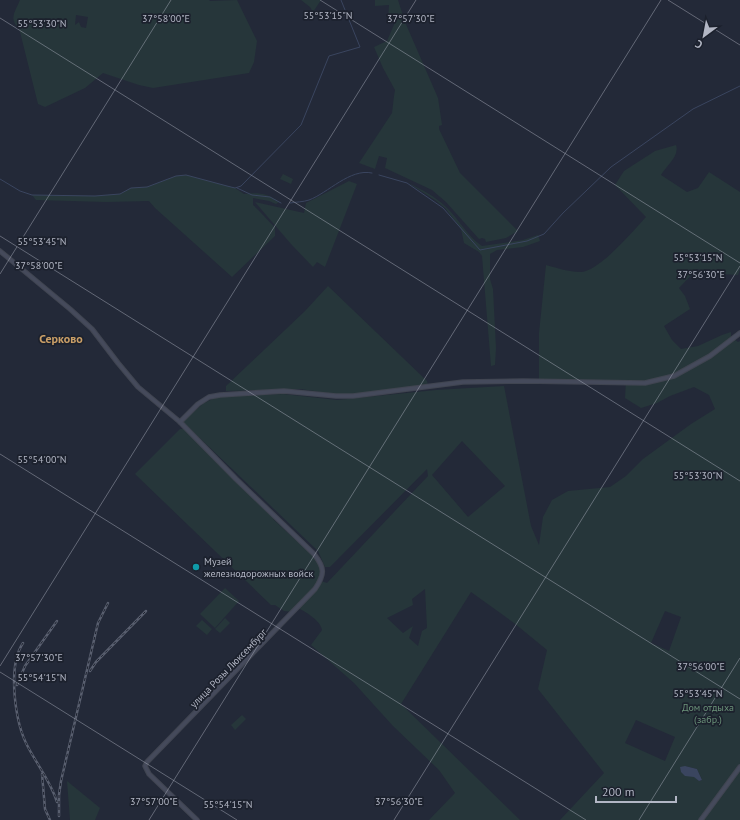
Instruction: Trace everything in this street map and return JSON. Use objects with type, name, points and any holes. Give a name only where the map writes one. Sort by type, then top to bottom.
[{"type":"main road","points":[[0,251],[92,329],[134,382],[180,422],[198,404],[209,397],[228,394],[284,391],[336,396],[353,396],[463,382],[645,382],[674,376],[710,356],[740,333]]},
{"type":"main road","name":"улица Розы Люксембург","points":[[180,422],[236,480],[314,554],[322,567],[323,572],[315,589],[147,762],[145,766],[149,774],[197,820]]},
{"type":"main road","points":[[701,820],[740,767]]},
{"type":"green space","points":[[20,0],[237,0],[257,41],[254,62],[249,73],[153,88],[103,73],[85,88],[45,107],[38,104],[19,28],[14,22],[13,18]],"holes":[[[76,15],[88,17],[86,28],[81,27],[79,22],[75,25]]]},
{"type":"green space","points":[[301,0],[321,0],[313,12],[310,7]]},
{"type":"green space","points":[[375,0],[398,0],[405,22],[438,98],[442,125],[439,126],[439,129],[460,173],[518,231],[506,238],[486,242],[485,239],[479,239],[446,202],[432,190],[385,168],[387,158],[379,156],[375,169],[359,163],[392,113],[395,90],[374,47],[387,41],[396,20],[388,21],[389,5],[375,6]]},
{"type":"green space","name":"Дом отдыха (забр.)","points":[[676,145],[677,149],[674,157],[661,175],[687,192],[698,188],[709,172],[740,192],[740,269],[738,275],[722,274],[697,269],[679,288],[685,296],[690,309],[664,326],[672,340],[681,349],[698,346],[731,332],[731,337],[738,342],[740,341],[740,820],[560,820],[604,773],[538,689],[547,650],[514,623],[471,592],[401,704],[520,820],[429,820],[455,793],[439,770],[393,726],[354,683],[311,645],[322,630],[319,623],[309,614],[298,608],[293,612],[284,611],[275,605],[271,605],[135,474],[180,429],[186,429],[274,520],[313,556],[322,568],[321,581],[327,583],[428,476],[427,469],[330,567],[325,567],[318,551],[184,423],[184,420],[204,403],[217,397],[283,394],[337,400],[436,390],[504,386],[531,526],[539,545],[543,517],[552,500],[568,491],[610,487],[626,476],[643,459],[691,424],[715,409],[709,395],[694,387],[670,396],[657,403],[641,408],[625,398],[626,380],[539,380],[539,333],[546,265],[563,270],[580,272],[588,270],[606,258],[625,240],[646,217],[615,185],[624,171],[655,151]],"holes":[[[462,441],[505,486],[468,517],[432,475]],[[425,589],[427,628],[422,631],[418,646],[409,638],[413,626],[403,633],[387,618],[413,605],[412,599]],[[665,611],[681,617],[669,651],[651,643]],[[636,720],[675,737],[665,761],[625,743]],[[685,766],[697,769],[702,780],[699,781]]]},
{"type":"green space","points":[[283,174],[293,179],[291,184],[280,179]]},
{"type":"green space","points":[[186,175],[235,188],[244,194],[258,193],[267,195],[279,202],[276,204],[253,198],[253,205],[275,227],[275,236],[232,277],[149,201],[106,202],[36,200],[32,195],[95,196],[120,194],[131,188],[147,187],[176,176]]},
{"type":"green space","points":[[349,181],[357,184],[325,267],[317,262],[313,267],[255,202],[304,213],[306,203]]},
{"type":"green space","points":[[408,183],[442,203],[482,246],[523,240],[538,235],[540,241],[523,247],[497,250],[490,254],[490,279],[493,289],[496,348],[495,365],[491,366],[482,256],[479,252],[464,243],[461,229],[445,208]]},
{"type":"green space","points":[[328,286],[427,381],[428,385],[354,394],[335,394],[300,389],[226,391],[226,386],[305,311]]},
{"type":"green space","points":[[225,588],[239,601],[215,628],[200,614]]},
{"type":"green space","points":[[225,618],[230,623],[220,633],[215,629]]},
{"type":"green space","points":[[202,620],[212,629],[207,635],[196,626]]},
{"type":"green space","points":[[242,715],[246,719],[235,730],[231,725]]},
{"type":"green space","points":[[67,781],[100,808],[95,820],[70,820]]},
{"type":"water","points":[[685,766],[697,769],[702,780],[699,781],[694,777],[685,776],[681,772],[680,767]]},
{"type":"waterway","points":[[0,179],[20,191],[32,195],[95,196],[120,194],[131,188],[147,187],[176,176],[186,175],[235,188],[241,186],[301,125],[329,56],[360,47],[341,0]]},
{"type":"waterway","points":[[379,175],[407,183],[443,208],[480,250],[527,241],[544,234],[563,213],[611,167],[693,109],[740,86]]},
{"type":"waterway","points":[[290,203],[302,202],[316,197],[339,182],[356,174],[364,172],[372,173]]},
{"type":"waterway","points":[[237,188],[252,195],[270,197],[281,203]]},
{"type":"railway","points":[[59,816],[61,781],[98,623],[108,603]]},
{"type":"railway","points":[[90,671],[96,662],[146,611]]},
{"type":"railway","points":[[17,685],[25,666],[57,621]]},
{"type":"railway","points":[[23,643],[18,653],[15,666],[14,680],[16,710],[23,737],[48,781],[57,802]]},
{"type":"railway","points":[[42,774],[45,809],[50,820]]},
{"type":"place","name":"Музей железнодорожных войск","points":[[196,567]]},
{"type":"district","name":"Серково","points":[[61,339]]}]
